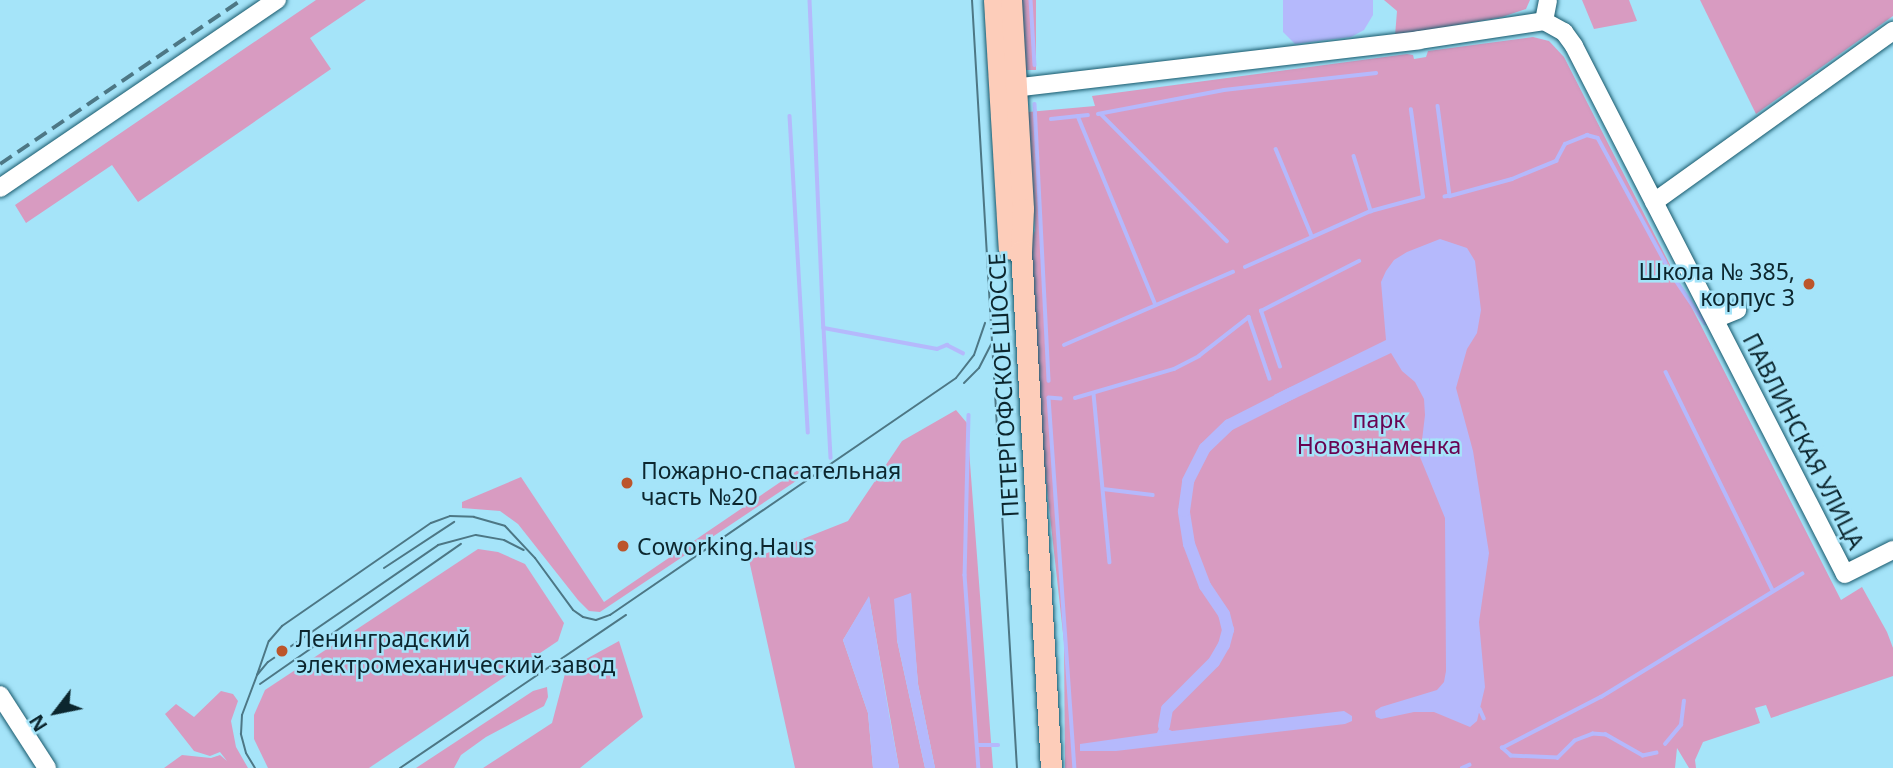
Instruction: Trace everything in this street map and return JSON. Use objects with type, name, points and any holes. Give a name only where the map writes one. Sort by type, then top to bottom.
[{"type":"main road","name":"ПЕТЕРГОФСКОЕ ШОССЕ","points":[[994,0],[1009,89],[1023,209],[1021,251],[1051,768]]},
{"type":"main road","name":"ПЕТЕРГОФСКОЕ ШОССЕ","points":[[1011,0],[1009,89],[1038,768]]},
{"type":"street","points":[[0,188],[276,0]]},
{"type":"street","points":[[1009,89],[1419,40],[1544,21],[1548,0]]},
{"type":"street","name":"ПАВЛИНСКАЯ УЛИЦА","points":[[1544,21],[1564,32],[1574,46],[1844,574],[1893,550]]},
{"type":"street","points":[[1654,202],[1893,31]]},
{"type":"street","name":"ПАВЛИНСКАЯ УЛИЦА","points":[[1715,319],[1737,310]]},
{"type":"street","points":[[0,695],[47,768]]},
{"type":"green space","points":[[316,0],[366,0],[310,38],[331,69],[138,202],[112,165],[26,223],[15,205]]},
{"type":"green space","points":[[1022,0],[1036,0],[1036,70],[1022,70]]},
{"type":"green space","points":[[1384,0],[1530,0],[1526,9],[1502,17],[1395,36],[1397,11]]},
{"type":"green space","points":[[1582,0],[1629,0],[1637,21],[1594,29]]},
{"type":"green space","points":[[1700,0],[1893,0],[1893,16],[1756,114]]},
{"type":"green space","name":"парк Новознаменка","points":[[1533,37],[1549,41],[1564,57],[1841,600],[1862,587],[1887,632],[1893,648],[1893,676],[1771,718],[1766,705],[1755,708],[1760,723],[1703,742],[1695,760],[1696,768],[1689,768],[1677,748],[1675,768],[1065,768],[1064,642],[1034,372],[1026,257],[1035,230],[1028,112],[1095,106],[1092,96],[1407,54],[1413,55],[1414,59],[1426,57],[1428,51]]},
{"type":"green space","points":[[956,410],[967,423],[993,768],[935,768],[918,684],[910,593],[897,640],[925,768],[899,768],[869,597],[843,640],[868,713],[873,768],[795,768],[749,560],[848,521],[902,441]]},
{"type":"green space","points":[[804,466],[809,469],[805,475],[600,612],[589,611],[578,600],[518,524],[500,511],[462,508],[462,502],[521,477],[604,602]]},
{"type":"green space","points":[[478,549],[498,552],[525,564],[564,623],[558,641],[369,768],[268,768],[254,739],[254,715],[265,690]]},
{"type":"green space","points":[[619,641],[643,717],[580,768],[483,768],[552,723],[566,670]]},
{"type":"green space","points":[[547,687],[548,697],[544,706],[486,737],[461,755],[454,768],[416,768],[533,691]]},
{"type":"green space","points":[[221,691],[233,694],[238,701],[231,721],[236,747],[248,768],[164,768],[182,755],[211,758],[220,755],[227,761],[220,752],[210,756],[194,751],[165,714],[176,704],[194,717]]},
{"type":"water","points":[[1283,0],[1373,0],[1373,15],[1364,30],[1351,37],[1295,44],[1283,32]]},
{"type":"water","points":[[1440,239],[1467,248],[1475,261],[1481,310],[1477,333],[1467,349],[1456,388],[1473,451],[1489,553],[1479,622],[1485,687],[1477,721],[1470,727],[1434,712],[1414,712],[1381,719],[1376,717],[1375,711],[1437,690],[1444,682],[1446,671],[1445,518],[1420,457],[1424,399],[1415,382],[1402,371],[1391,353],[1279,406],[1274,395],[1386,340],[1381,282],[1386,271],[1394,260],[1407,252]]},
{"type":"water","points":[[911,593],[918,684],[935,768],[925,768],[897,640],[894,599]]},
{"type":"water","points":[[869,596],[899,768],[873,768],[868,713],[843,640]]},
{"type":"water","points":[[1344,711],[1352,716],[1352,721],[1345,724],[1116,751],[1080,751],[1080,744],[1157,733],[1166,712],[1168,729],[1172,731]]},
{"type":"waterway","points":[[810,0],[824,328],[937,349],[947,345],[963,353]]},
{"type":"waterway","points":[[1031,0],[1035,65]]},
{"type":"waterway","points":[[1098,114],[1224,90],[1376,73]]},
{"type":"waterway","points":[[1035,104],[1049,381]]},
{"type":"waterway","points":[[1438,106],[1450,196],[1445,197]]},
{"type":"waterway","points":[[1245,267],[1371,211],[1423,197],[1411,110]]},
{"type":"waterway","points":[[1101,114],[1227,241]]},
{"type":"waterway","points":[[1051,119],[1088,115]]},
{"type":"waterway","points":[[790,116],[808,432]]},
{"type":"waterway","points":[[1078,116],[1156,305]]},
{"type":"waterway","points":[[1450,196],[1512,179],[1556,161],[1565,144],[1587,135],[1598,138],[1666,263]]},
{"type":"waterway","points":[[1276,149],[1312,236]]},
{"type":"waterway","points":[[1354,156],[1371,211]]},
{"type":"waterway","points":[[1280,367],[1261,311],[1359,261]]},
{"type":"waterway","points":[[1064,345],[1233,272]]},
{"type":"waterway","points":[[1673,276],[1705,323]]},
{"type":"waterway","points":[[1075,398],[1174,369],[1199,356],[1249,317],[1270,379]]},
{"type":"waterway","points":[[824,328],[831,458]]},
{"type":"waterway","points":[[1666,372],[1773,590]]},
{"type":"waterway","points":[[1164,726],[1167,709],[1214,662],[1224,645],[1228,630],[1224,614],[1205,586],[1189,544],[1184,511],[1188,481],[1205,448],[1229,425],[1292,393]]},
{"type":"waterway","points":[[1094,394],[1110,562]]},
{"type":"waterway","points":[[1061,399],[1049,398],[1075,768]]},
{"type":"waterway","points":[[969,415],[965,575],[979,768]]},
{"type":"waterway","points":[[1103,489],[1153,495]]},
{"type":"waterway","points":[[1657,753],[1643,756],[1606,735],[1593,734],[1575,741],[1558,758],[1511,756],[1502,748],[1601,697],[1802,574]]},
{"type":"waterway","points":[[1665,744],[1681,725],[1684,701]]},
{"type":"waterway","points":[[1480,709],[1484,718]]},
{"type":"waterway","points":[[978,745],[998,745]]},
{"type":"waterway","points":[[1462,768],[1469,765]]},
{"type":"tram line","points":[[972,0],[1017,768]]},
{"type":"tram line","points":[[257,675],[269,641],[282,626],[431,523],[450,516],[474,517],[505,526],[535,558],[573,610],[583,617],[596,620],[610,615],[956,378],[974,355],[985,323]]},
{"type":"tram line","points":[[964,383],[979,368],[991,344]]},
{"type":"tram line","points":[[384,568],[454,522]]},
{"type":"tram line","points":[[255,768],[246,753],[241,734],[242,715],[257,675],[268,662],[438,545],[476,535],[504,540],[524,550]]},
{"type":"tram line","points":[[260,684],[461,544]]},
{"type":"tram line","points":[[400,768],[626,615]]},
{"type":"railway","points":[[0,164],[241,0]]},
{"type":"place","name":"Школа № 385, корпус 3","points":[[1809,284]]},
{"type":"place","name":"Пожарно-спасательная часть №20","points":[[627,483]]},
{"type":"place","name":"Coworking.Haus","points":[[623,546]]},
{"type":"place","name":"Ленинградский электромеханический завод","points":[[282,651]]}]
